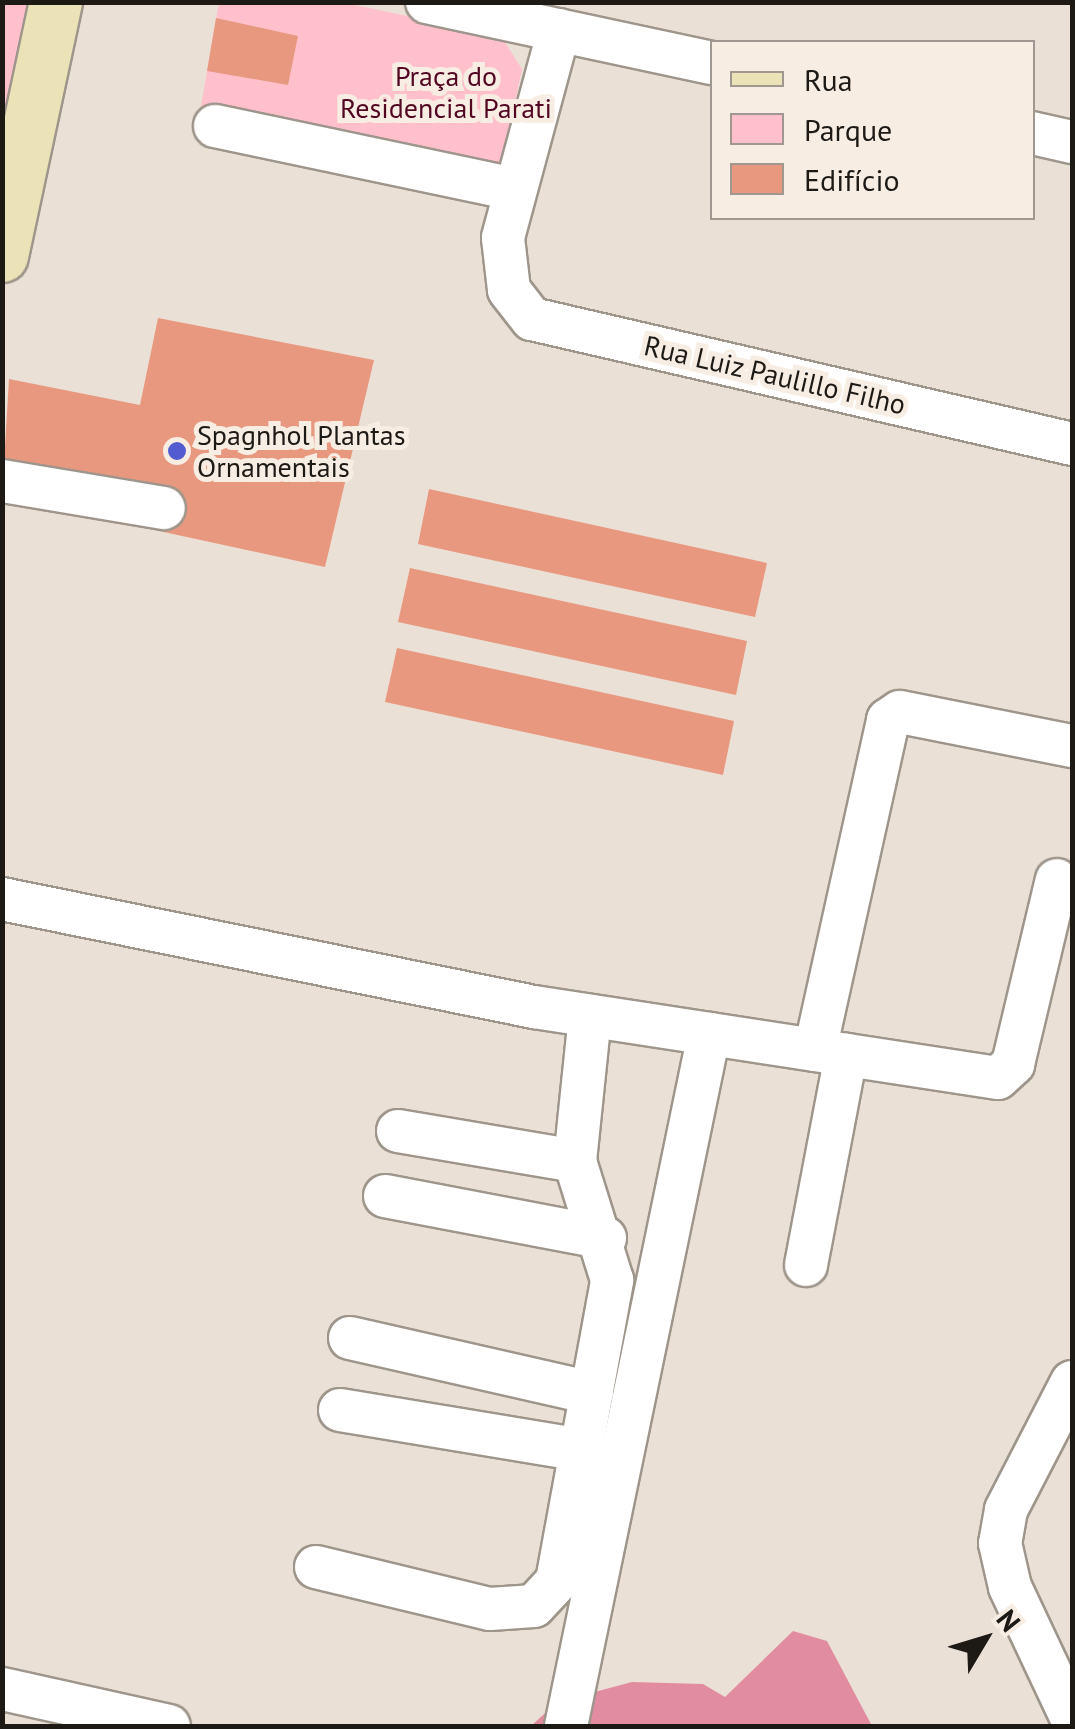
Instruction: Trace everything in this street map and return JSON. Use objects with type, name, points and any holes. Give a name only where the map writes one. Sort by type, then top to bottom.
[{"type":"main road","points":[[2,256],[56,2]]},
{"type":"street","points":[[427,2],[710,63]]},
{"type":"street","points":[[215,126],[510,188],[559,30]]},
{"type":"street","points":[[1035,134],[1072,142]]},
{"type":"street","name":"Rua Luiz Paulillo Filho","points":[[510,188],[502,272],[532,319],[1072,444]]},
{"type":"street","points":[[2,481],[164,508]]},
{"type":"street","points":[[806,1264],[830,1052],[888,720],[900,712],[1072,746]]},
{"type":"street","points":[[2,900],[590,1016],[1006,1074],[1057,880]]},
{"type":"street","points":[[316,1568],[490,1608],[534,1606],[557,1582],[612,1280],[605,1238],[575,1162],[590,1016]]},
{"type":"street","points":[[566,1726],[709,1034]]},
{"type":"street","points":[[398,1131],[575,1162]]},
{"type":"street","points":[[384,1196],[605,1238]]},
{"type":"street","points":[[350,1338],[592,1393]]},
{"type":"street","points":[[1072,1382],[1006,1510],[1000,1544],[1010,1587],[1072,1718]]},
{"type":"street","points":[[340,1410],[582,1450]]},
{"type":"street","points":[[2,1690],[169,1726]]},
{"type":"green space","points":[[3,3],[40,3],[3,182]]},
{"type":"green space","name":"Praça do Residencial Parati","points":[[219,3],[346,3],[501,36],[522,69],[500,174],[201,106]]},
{"type":"shaded area","points":[[793,1631],[827,1641],[872,1726],[531,1726],[557,1702],[632,1682],[703,1684],[725,1697]]},
{"type":"building","points":[[216,18],[298,36],[288,85],[207,71]]},
{"type":"building","name":"Spagnhol Plantas Ornamentais","points":[[158,318],[374,360],[325,567],[2,497],[9,379],[140,405]]},
{"type":"building","points":[[429,489],[767,563],[755,617],[418,544]]},
{"type":"building","points":[[410,568],[747,641],[736,695],[398,622]]},
{"type":"building","points":[[397,648],[734,721],[723,775],[385,702]]},
{"type":"place","name":"Spagnhol Plantas Ornamentais","points":[[177,451]]}]
